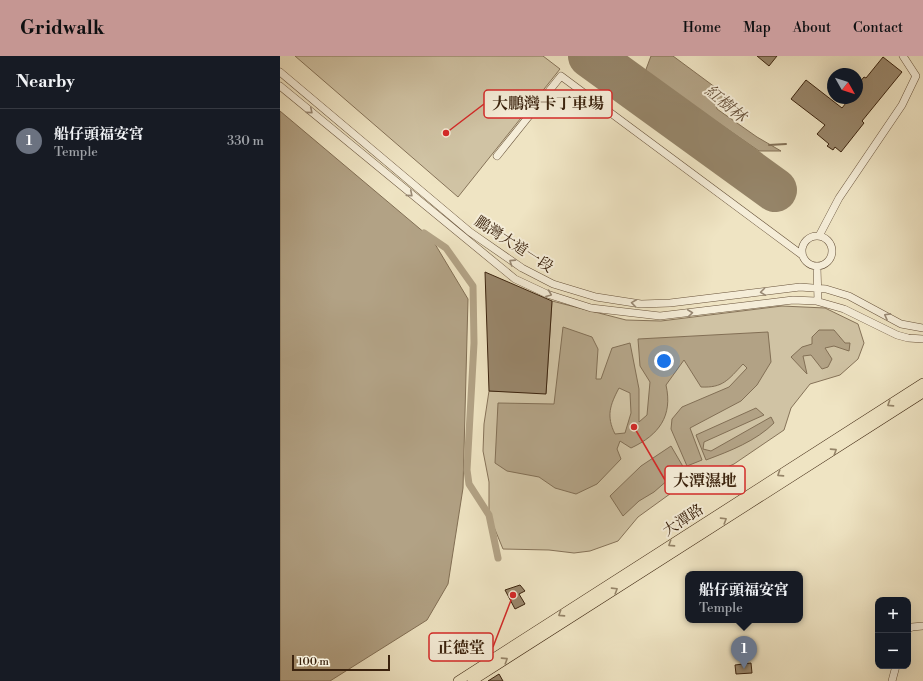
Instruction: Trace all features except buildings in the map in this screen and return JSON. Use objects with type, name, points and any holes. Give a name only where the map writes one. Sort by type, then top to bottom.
[{"type":"main road","name":"大潭路","points":[[472,681],[923,384]]},
{"type":"main road","name":"大潭路","points":[[458,681],[482,674],[923,393]]},
{"type":"street","points":[[903,56],[916,76],[923,81]]},
{"type":"street","name":"鵬灣大道一段","points":[[280,72],[470,232],[522,268],[553,284],[596,297],[641,304],[676,302],[800,287],[818,288],[849,296],[901,324],[923,328]]},
{"type":"street","points":[[497,156],[561,76],[802,255],[808,263],[817,267],[822,266],[830,259],[833,249],[828,240],[819,236],[814,236],[806,241],[802,250],[802,255]]},
{"type":"street","points":[[819,236],[839,198],[902,105],[916,76]]},
{"type":"street","name":"鵬灣大道一段","points":[[280,86],[515,279],[547,294],[591,308],[660,316],[793,300],[818,301],[844,309],[897,335],[908,338],[923,339]]},
{"type":"street","points":[[817,267],[818,301]]},
{"type":"street","points":[[911,627],[923,626]]},
{"type":"street","points":[[892,681],[895,669]]},
{"type":"shaded area","points":[[295,56],[543,56],[560,69],[458,197]]},
{"type":"shaded area","points":[[651,56],[673,56],[727,96],[726,101],[715,100],[717,109],[757,137],[781,151],[759,151],[645,72]]},
{"type":"shaded area","points":[[280,111],[432,239],[468,299],[463,488],[448,584],[427,620],[330,681],[280,681]]},
{"type":"shaded area","points":[[552,301],[626,320],[661,321],[782,306],[825,308],[858,324],[864,343],[858,359],[840,375],[810,384],[791,408],[784,430],[734,464],[674,491],[638,517],[618,541],[590,551],[574,553],[549,550],[503,549],[489,515],[489,482],[483,451],[484,424],[489,391],[546,393]]},
{"type":"shaded area","points":[[563,327],[592,337],[598,349],[596,379],[601,379],[612,348],[630,343],[639,389],[639,422],[647,415],[650,382],[640,366],[638,339],[768,332],[771,362],[757,385],[741,401],[690,428],[702,460],[687,466],[671,429],[672,419],[682,407],[729,387],[747,368],[743,364],[725,382],[715,386],[701,387],[684,360],[666,385],[668,396],[667,406],[662,423],[656,431],[641,443],[631,448],[620,441],[617,449],[621,459],[597,484],[576,494],[555,488],[539,477],[507,471],[495,463],[498,403],[554,404]],"holes":[[[619,388],[630,393],[631,413],[625,433],[615,434],[612,428],[610,416],[611,405]]]},
{"type":"shaded area","points":[[819,330],[834,330],[845,343],[850,343],[849,351],[834,346],[825,348],[832,359],[828,367],[822,369],[811,355],[803,356],[807,374],[791,357],[802,347],[812,344],[812,337]]},
{"type":"shaded area","points":[[756,408],[764,415],[704,442],[703,449],[711,451],[771,417],[774,423],[751,440],[706,460],[696,435]]},
{"type":"shaded area","points":[[671,446],[685,470],[669,479],[654,492],[639,501],[623,516],[610,496],[641,466]]},
{"type":"waterway","name":"紅樹林","points":[[769,145],[786,144]]},
{"type":"waterway","points":[[424,233],[446,248],[473,286],[474,343],[467,470],[469,484],[489,515],[498,558]]},
{"type":"runway","points":[[590,56],[775,190]]},
{"type":"place","name":"大鵬灣卡丁車場","points":[[446,133]]},
{"type":"place","name":"大潭濕地","points":[[634,427]]},
{"type":"place","name":"正德堂","points":[[513,595]]},
{"type":"place","name":"船仔頭福安宮","points":[[744,669]]}]
